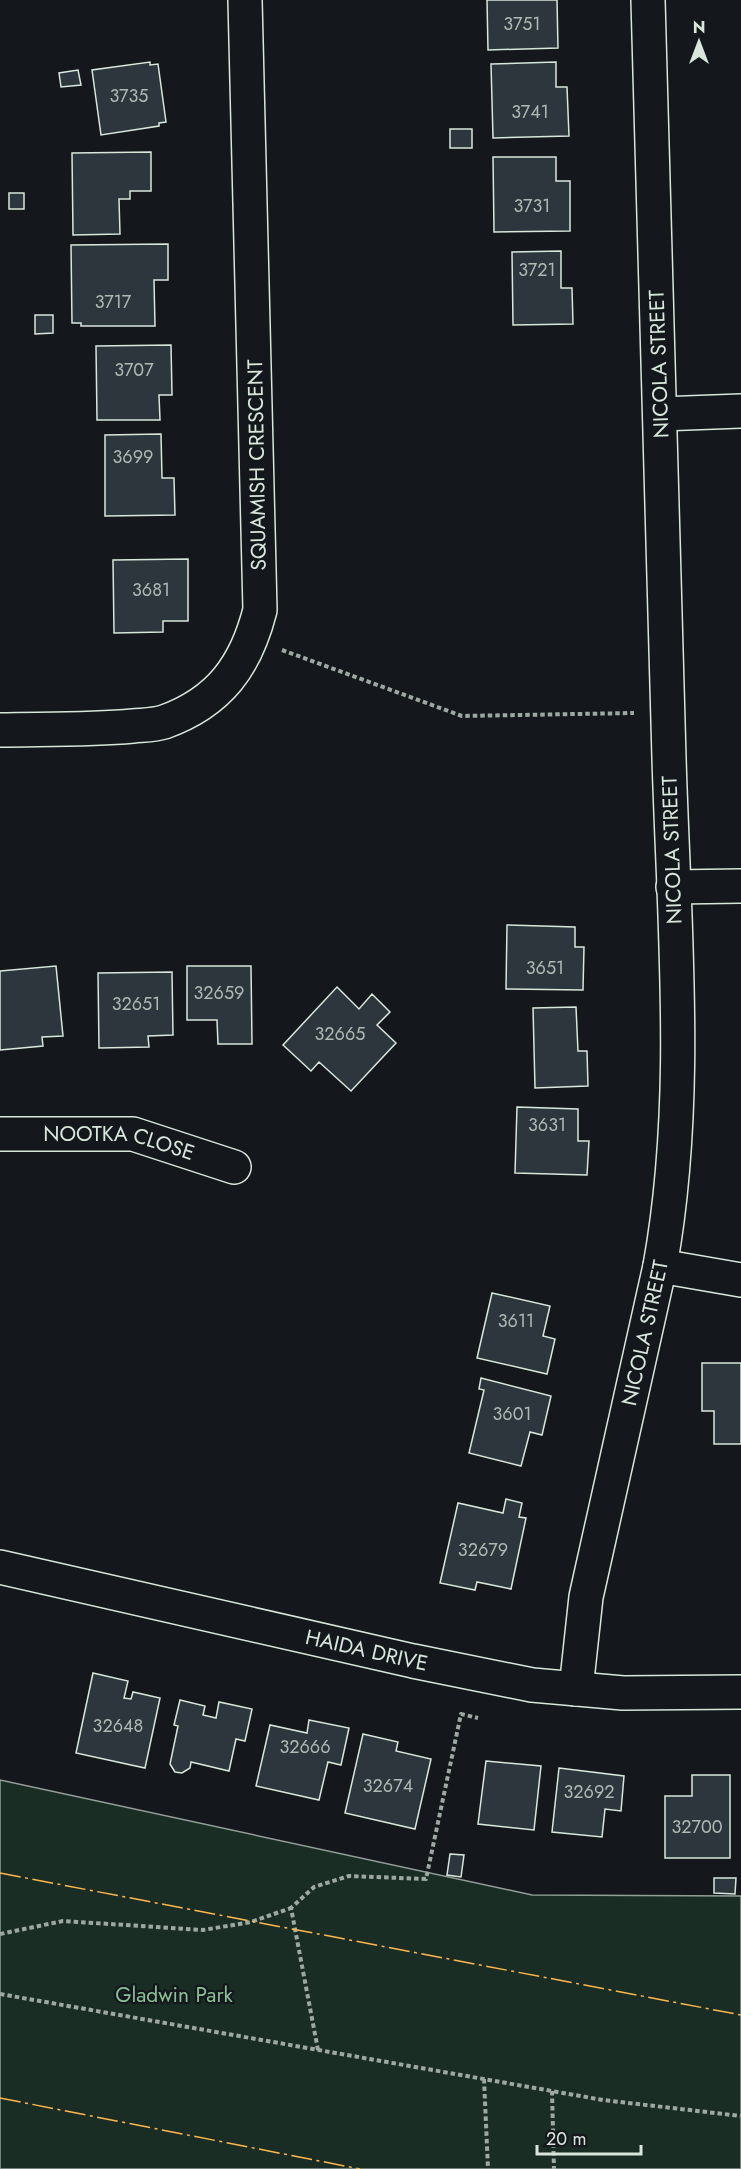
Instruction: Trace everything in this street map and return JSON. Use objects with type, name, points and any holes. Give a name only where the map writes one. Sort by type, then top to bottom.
[{"type":"street","name":"SQUAMISH CRESCENT","points":[[0,730],[113,728],[163,723],[202,703],[231,678],[252,642],[260,610],[245,0]]},
{"type":"street","name":"NICOLA STREET","points":[[576,1689],[586,1597],[660,1266],[670,1212],[677,1141],[673,887],[648,0]]},
{"type":"street","points":[[660,414],[741,411]]},
{"type":"street","points":[[673,887],[741,886]]},
{"type":"street","name":"NOOTKA CLOSE","points":[[0,1134],[133,1134],[234,1167]]},
{"type":"street","points":[[660,1266],[741,1280]]},
{"type":"street","name":"HAIDA DRIVE","points":[[0,1567],[486,1677],[623,1693],[741,1692]]},
{"type":"path","points":[[252,642],[292,653],[462,716],[668,712]]},
{"type":"path","points":[[0,1934],[63,1921],[203,1930],[251,1922],[291,1908],[314,1887],[349,1876],[426,1879],[461,1714],[478,1718]]},
{"type":"path","points":[[291,1908],[318,2050]]},
{"type":"path","points":[[0,1994],[603,2100],[741,2116]]},
{"type":"path","points":[[484,2079],[488,2169]]},
{"type":"path","points":[[552,2091],[554,2169]]},
{"type":"green space","name":"Gladwin Park","points":[[0,1780],[532,1895],[741,1896],[741,2169],[0,2169]]},
{"type":"building","points":[[487,0],[557,0],[558,48],[488,50]]},
{"type":"building","points":[[150,62],[150,65],[158,64],[166,122],[159,123],[159,126],[101,135],[92,70]]},
{"type":"building","points":[[556,62],[556,87],[567,87],[569,136],[493,138],[491,64]]},
{"type":"building","points":[[78,70],[81,85],[61,87],[59,73]]},
{"type":"building","points":[[450,129],[472,129],[472,148],[450,148]]},
{"type":"building","points":[[151,152],[151,191],[130,191],[130,199],[119,199],[120,234],[73,235],[72,153]]},
{"type":"building","points":[[493,157],[556,157],[556,181],[570,181],[570,231],[494,232]]},
{"type":"building","points":[[9,193],[24,193],[24,209],[9,209]]},
{"type":"building","points":[[168,244],[168,280],[154,280],[155,326],[81,326],[81,323],[72,323],[71,245]]},
{"type":"building","points":[[561,251],[561,288],[572,288],[573,324],[513,325],[512,252]]},
{"type":"building","points":[[35,315],[53,315],[53,333],[35,334]]},
{"type":"building","points":[[171,345],[172,395],[159,395],[160,420],[97,420],[96,346]]},
{"type":"building","points":[[161,434],[162,478],[174,478],[175,515],[105,516],[105,435]]},
{"type":"building","points":[[188,559],[188,621],[163,621],[163,632],[114,633],[113,560]]},
{"type":"building","points":[[507,925],[575,927],[575,947],[584,947],[583,990],[506,989]]},
{"type":"building","points":[[56,966],[63,1036],[42,1037],[43,1046],[0,1050],[0,971]]},
{"type":"building","points":[[187,966],[251,966],[252,1044],[218,1044],[217,1020],[187,1020]]},
{"type":"building","points":[[172,972],[173,1035],[148,1036],[149,1047],[99,1048],[98,973]]},
{"type":"building","points":[[337,987],[359,1009],[372,994],[390,1012],[377,1025],[396,1043],[351,1091],[319,1062],[311,1071],[283,1045]]},
{"type":"building","points":[[576,1007],[578,1051],[587,1051],[588,1086],[535,1088],[533,1008]]},
{"type":"building","points":[[517,1107],[578,1109],[578,1141],[589,1141],[587,1175],[515,1173]]},
{"type":"building","points":[[492,1293],[550,1306],[543,1336],[555,1339],[547,1374],[477,1358]]},
{"type":"building","points":[[702,1363],[741,1363],[741,1444],[714,1444],[714,1411],[702,1411]]},
{"type":"building","points":[[481,1378],[551,1396],[542,1435],[530,1432],[521,1466],[469,1453],[484,1390],[479,1389]]},
{"type":"building","points":[[506,1499],[522,1503],[519,1517],[526,1518],[511,1589],[477,1582],[475,1590],[440,1583],[458,1503],[503,1513]]},
{"type":"building","points":[[93,1673],[128,1681],[124,1698],[131,1699],[133,1692],[160,1698],[145,1768],[76,1753]]},
{"type":"building","points":[[180,1700],[205,1706],[203,1715],[216,1718],[219,1702],[252,1709],[245,1741],[236,1739],[229,1771],[191,1762],[190,1768],[182,1773],[175,1772],[170,1764],[178,1726],[174,1725]]},
{"type":"building","points":[[309,1720],[349,1728],[341,1765],[328,1762],[319,1800],[256,1786],[270,1725],[307,1733]]},
{"type":"building","points":[[363,1734],[398,1742],[396,1751],[431,1759],[415,1829],[345,1813]]},
{"type":"building","points":[[486,1761],[541,1766],[534,1830],[478,1824]]},
{"type":"building","points":[[559,1768],[624,1776],[621,1811],[605,1809],[602,1837],[552,1832]]},
{"type":"building","points":[[692,1775],[730,1775],[730,1858],[665,1858],[665,1796],[692,1796]]},
{"type":"building","points":[[450,1854],[464,1855],[461,1877],[447,1875]]},
{"type":"building","points":[[714,1878],[736,1878],[735,1894],[714,1893]]},
{"type":"power","points":[[0,1873],[741,2015]]},
{"type":"power","points":[[0,2098],[360,2169]]}]
